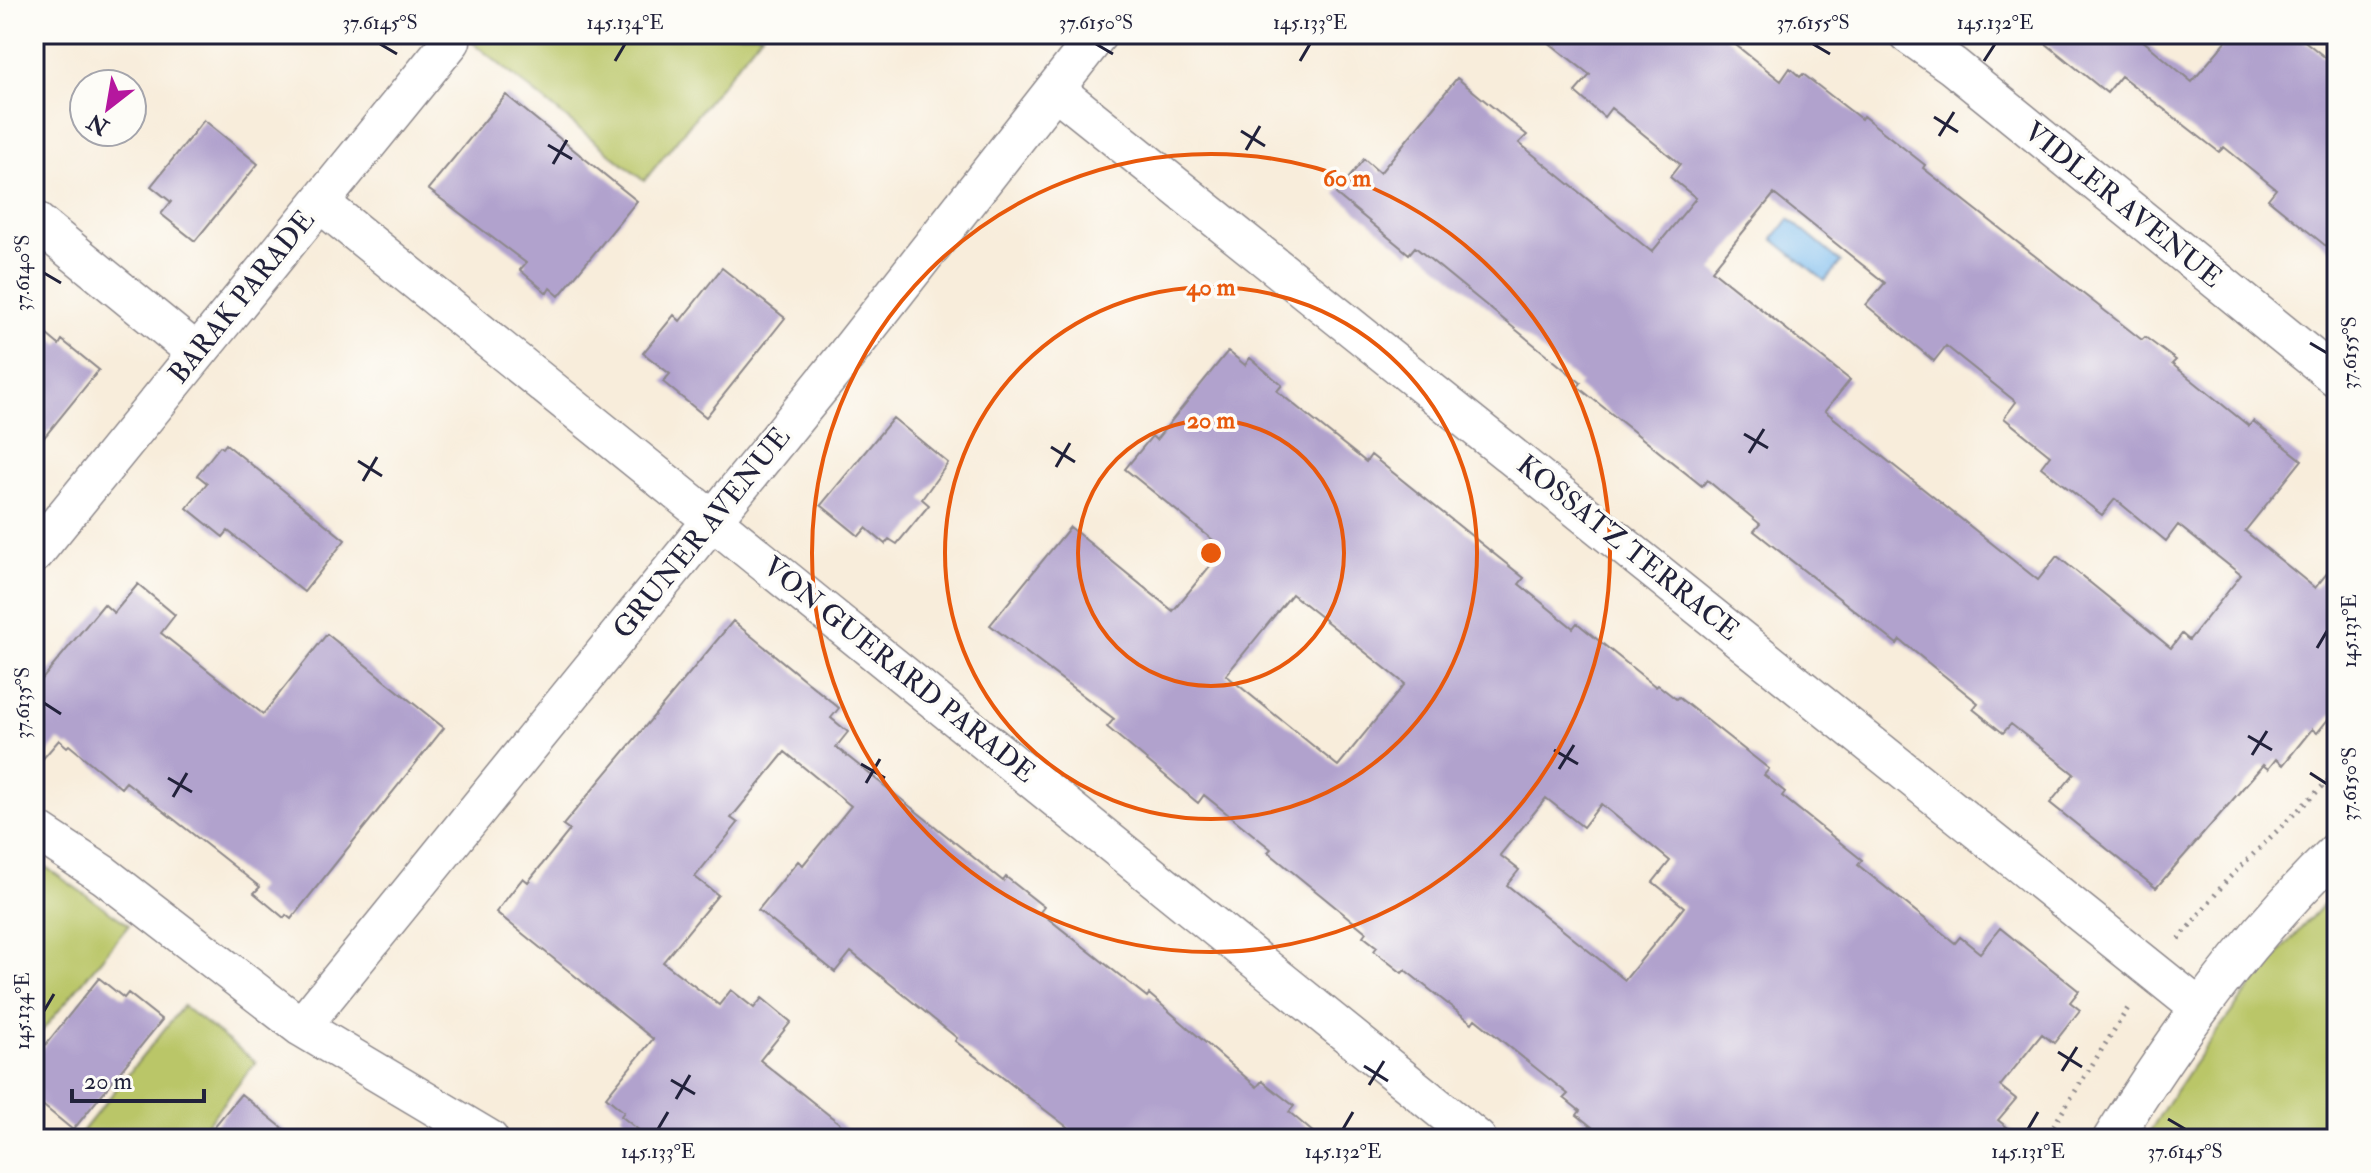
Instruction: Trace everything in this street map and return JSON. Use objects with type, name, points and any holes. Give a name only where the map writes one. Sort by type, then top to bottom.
[{"type":"street","name":"GRUNER AVENUE","points":[[301,1027],[713,520],[1057,91],[1098,34]]},
{"type":"street","name":"VIDLER AVENUE","points":[[1908,34],[1953,66],[2337,378]]},
{"type":"street","name":"BARAK PARADE","points":[[34,554],[451,41]]},
{"type":"street","name":"KOSSATZ TERRACE","points":[[1057,91],[2198,1007]]},
{"type":"street","name":"VON GUERARD PARADE","points":[[320,203],[1477,1139]]},
{"type":"street","points":[[34,220],[197,353]]},
{"type":"street","points":[[34,829],[104,875],[301,1027],[489,1139]]},
{"type":"street","points":[[2112,1139],[2198,1007],[2247,947],[2337,851]]},
{"type":"green space","points":[[462,34],[762,34],[644,181]]},
{"type":"green space","points":[[34,859],[129,925],[34,1041]]},
{"type":"green space","points":[[2337,890],[2337,1139],[2145,1139],[2234,1009]]},
{"type":"green space","points":[[183,1006],[256,1062],[195,1139],[76,1139]]},
{"type":"water","points":[[1789,219],[1841,262],[1825,281],[1773,239]]},
{"type":"building","points":[[1538,34],[1722,34],[1781,81],[1790,68],[1800,77],[1803,74],[1861,119],[1863,116],[1925,165],[1923,168],[2142,340],[2145,337],[2176,360],[2172,364],[2249,426],[2253,421],[2302,460],[2245,531],[2315,588],[2337,561],[2337,708],[2317,733],[2312,729],[2283,765],[2276,759],[2268,769],[2263,765],[2156,888],[2050,803],[2074,774],[2011,724],[2003,733],[1973,709],[1978,703],[1900,640],[1897,644],[1754,531],[1760,524],[1707,480],[1702,486],[1578,387],[1581,383],[1415,247],[1409,254],[1336,194],[1364,159],[1380,173],[1457,78],[1527,135],[1519,143],[1652,252],[1696,198],[1670,177],[1680,164],[1611,108],[1604,117],[1575,92],[1590,75]],"holes":[[[1774,194],[1885,283],[1866,305],[1934,361],[1946,346],[2016,402],[2004,418],[2050,455],[2041,467],[2102,515],[2115,499],[2166,541],[2178,525],[2241,575],[2189,640],[2182,634],[2171,648],[2057,556],[2038,580],[1825,411],[1850,380],[1712,270]]]},
{"type":"building","points":[[2034,34],[2135,34],[2192,82],[2232,34],[2296,34],[2337,67],[2337,255],[2268,199],[2276,189],[2224,147],[2219,152],[2121,76],[2107,93]]},
{"type":"building","points":[[506,95],[637,201],[559,296],[550,288],[547,293],[520,270],[526,263],[428,189]]},
{"type":"building","points":[[204,120],[258,164],[195,241],[161,214],[171,202],[151,186]]},
{"type":"building","points":[[722,268],[785,318],[706,417],[663,382],[670,374],[643,353],[674,315],[680,321]]},
{"type":"building","points":[[34,324],[59,345],[62,340],[99,370],[34,450]]},
{"type":"building","points":[[1228,351],[1245,365],[1250,358],[1282,385],[1277,391],[1366,462],[1371,455],[1524,578],[1519,584],[1573,628],[1577,623],[1656,687],[1658,685],[1676,699],[1678,697],[1769,769],[1764,775],[1785,792],[1782,796],[1862,860],[1858,865],[1955,943],[1960,937],[1980,953],[2000,928],[2079,991],[2070,1002],[2080,1010],[2054,1043],[2042,1034],[2000,1086],[2016,1099],[1998,1120],[2022,1139],[1607,1139],[1577,1115],[1580,1111],[1564,1098],[1568,1094],[1475,1019],[1472,1023],[1405,970],[1402,973],[1374,951],[1377,947],[1363,936],[1366,932],[1268,852],[1271,849],[1204,795],[1198,803],[1107,727],[1114,719],[990,625],[1070,527],[1173,611],[1224,549],[1125,469],[1152,436],[1156,440]],"holes":[[[1292,594],[1405,684],[1338,766],[1226,675]],[[1546,798],[1583,827],[1601,804],[1670,861],[1653,882],[1684,907],[1625,980],[1507,885],[1519,870],[1500,855]]]},
{"type":"building","points":[[893,418],[948,463],[922,499],[929,505],[897,544],[889,539],[885,544],[866,528],[859,536],[821,505]]},
{"type":"building","points":[[226,444],[345,540],[304,592],[228,531],[223,537],[187,508],[207,483],[197,475],[220,446],[223,448]]},
{"type":"building","points":[[138,584],[175,615],[161,633],[263,714],[327,634],[444,728],[291,919],[286,915],[284,918],[254,893],[260,887],[203,842],[126,782],[121,788],[69,745],[67,747],[59,740],[34,769],[34,689],[104,604],[114,613]]},
{"type":"building","points":[[733,621],[839,708],[831,718],[848,732],[836,747],[1003,881],[1006,877],[1044,907],[1040,912],[1147,997],[1149,994],[1257,1087],[1262,1081],[1294,1106],[1289,1112],[1321,1139],[1083,1139],[955,1041],[957,1038],[851,952],[835,972],[758,910],[798,861],[803,865],[851,806],[785,752],[731,818],[738,823],[695,877],[718,895],[663,962],[719,1005],[731,990],[754,1008],[762,998],[791,1022],[760,1060],[859,1139],[650,1139],[621,1116],[624,1112],[606,1097],[653,1039],[496,912],[523,878],[528,882],[570,830],[563,825]]},
{"type":"building","points":[[99,978],[124,998],[128,993],[162,1020],[73,1130],[34,1098],[34,1059]]},
{"type":"building","points":[[241,1094],[296,1139],[204,1139]]}]
